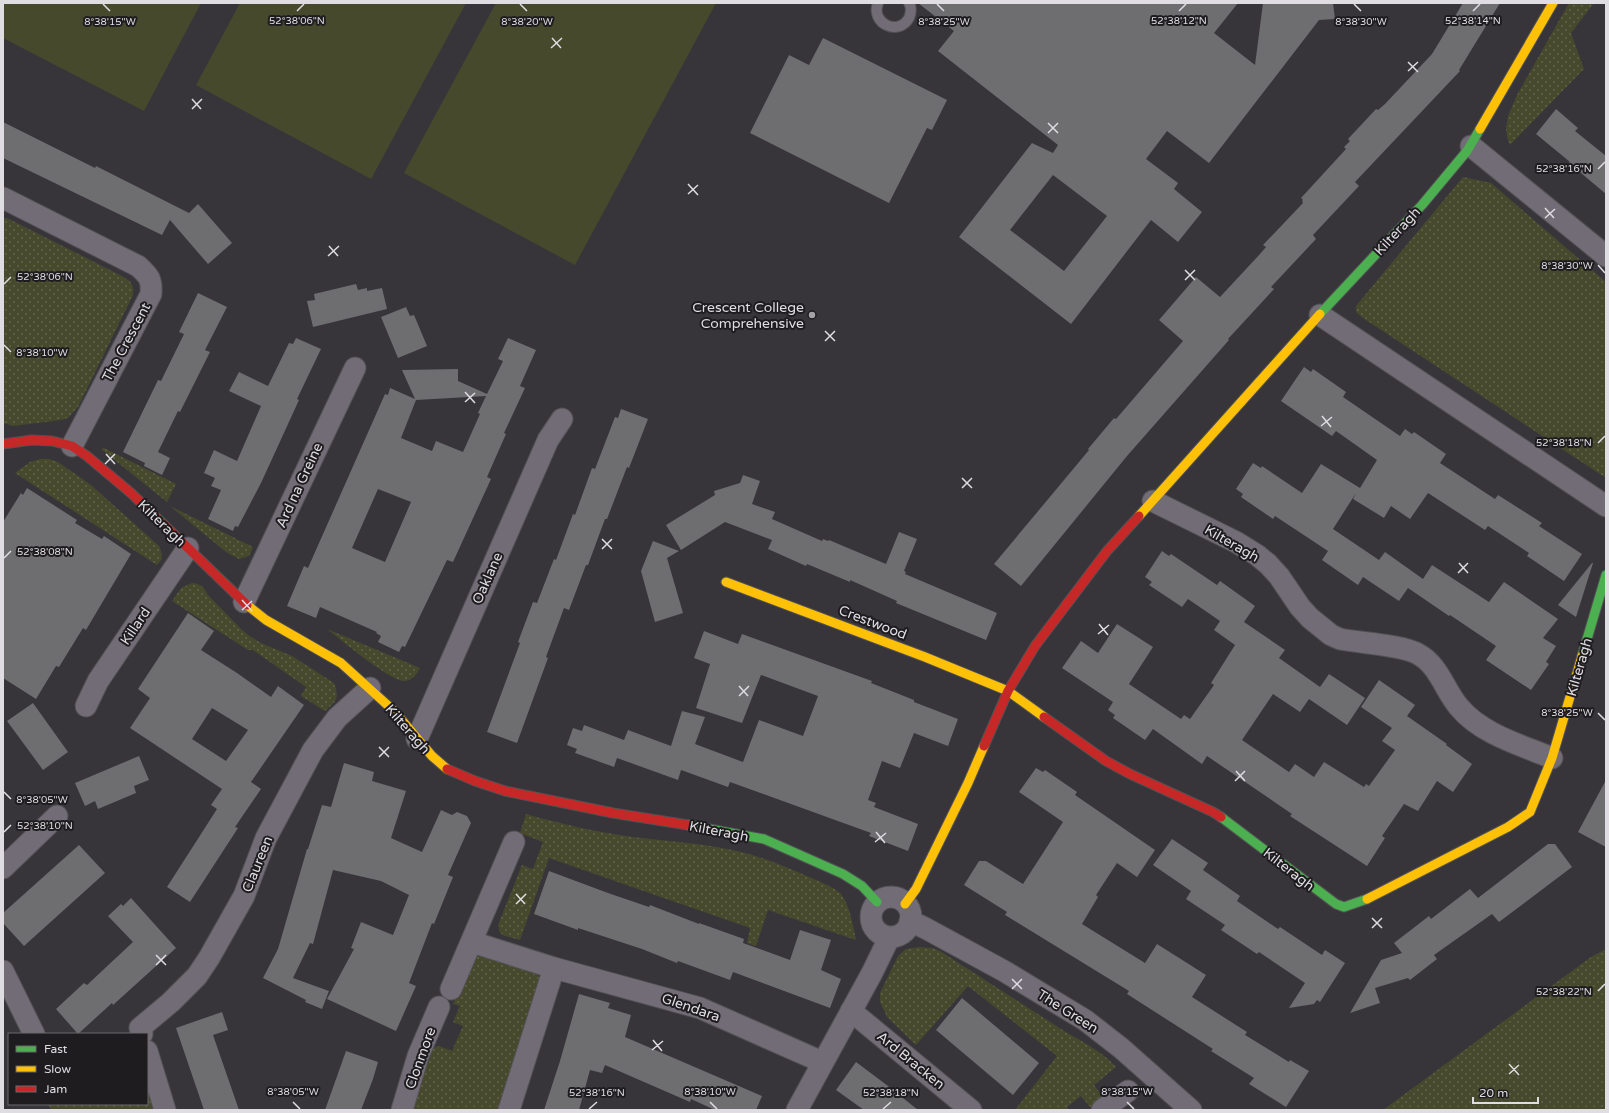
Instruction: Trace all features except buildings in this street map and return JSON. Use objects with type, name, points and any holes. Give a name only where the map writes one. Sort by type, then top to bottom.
[{"type":"street","name":"Kilteragh","points":[[908,912],[916,889],[954,811],[1008,691],[1035,646],[1107,551],[1320,314],[1422,204],[1471,146],[1553,3]]},
{"type":"street","points":[[1471,146],[1606,256]]},
{"type":"street","name":"The Crescent","points":[[3,198],[138,266],[148,275],[152,283],[151,294],[72,446]]},
{"type":"street","points":[[1320,314],[1606,506]]},
{"type":"street","name":"Ard na Greine","points":[[244,602],[355,368]]},
{"type":"street","name":"Oaklane","points":[[417,739],[548,440],[562,419]]},
{"type":"street","name":"Kilteragh","points":[[3,444],[39,440],[52,441],[72,446],[87,456],[131,493],[244,602],[266,620],[341,663],[370,688],[394,711],[432,756],[447,769],[475,781],[505,791],[613,813],[715,829],[764,840],[843,874],[866,890],[876,902]]},
{"type":"street","name":"Kilteragh","points":[[1153,501],[1236,542],[1257,555],[1279,576],[1300,607],[1310,618],[1331,635],[1340,639],[1403,649],[1418,654],[1431,665],[1459,707],[1475,722],[1500,737],[1552,758]]},
{"type":"street","name":"Killard","points":[[86,706],[100,677],[188,548]]},
{"type":"street","name":"Kilteragh","points":[[1008,691],[1068,736],[1106,761],[1130,774],[1213,812],[1291,870],[1322,896],[1344,907],[1360,902],[1508,827],[1530,812],[1535,803],[1552,758],[1606,575]]},
{"type":"street","name":"Crestwood","points":[[726,582],[861,632],[1008,691]]},
{"type":"street","name":"Claureen","points":[[138,1032],[197,976],[209,958],[244,896],[266,838],[317,744],[337,718],[370,688]]},
{"type":"street","points":[[3,868],[57,816]]},
{"type":"street","points":[[451,989],[514,842]]},
{"type":"street","points":[[894,897],[908,912],[905,932],[889,938],[876,932],[870,920],[872,908],[876,902],[882,899],[894,897]]},
{"type":"street","name":"The Green","points":[[908,912],[932,931],[998,968],[1085,1020],[1121,1048],[1191,1110]]},
{"type":"street","points":[[797,1110],[872,973],[889,938]]},
{"type":"street","name":"Glendara","points":[[472,942],[554,968],[700,1008],[822,1062]]},
{"type":"street","points":[[509,1110],[554,968]]},
{"type":"street","points":[[3,971],[34,1033]]},
{"type":"street","name":"Clonmore","points":[[402,1110],[418,1056],[439,1007]]},
{"type":"street","name":"Ard Bracken","points":[[851,1011],[971,1110]]},
{"type":"street","points":[[148,1054],[165,1110]]},
{"type":"street","points":[[1102,1110],[1128,1090]]},
{"type":"lane","points":[[878,3],[876,8],[879,20],[886,26],[896,28],[906,22],[910,15],[911,9],[909,3]]},
{"type":"green space","points":[[3,3],[201,3],[144,111],[3,38]]},
{"type":"green space","points":[[240,3],[466,3],[371,179],[196,85]]},
{"type":"green space","points":[[496,3],[716,3],[575,265],[404,173]]},
{"type":"green space","points":[[1569,3],[1594,3],[1571,33],[1584,69],[1510,145],[1506,128],[1508,116],[1517,95]]},
{"type":"green space","points":[[1463,177],[1491,183],[1606,282],[1606,478],[1356,312],[1356,306]]},
{"type":"green space","points":[[3,218],[7,218],[120,275],[131,282],[133,287],[133,295],[78,407],[68,418],[13,426],[3,423]]},
{"type":"green space","points":[[104,448],[176,484],[167,502],[101,449]]},
{"type":"green space","points":[[40,459],[49,459],[58,462],[91,485],[159,546],[162,559],[157,565],[15,473],[30,462]]},
{"type":"green space","points":[[170,506],[253,547],[249,556],[239,559],[226,552]]},
{"type":"green space","points":[[192,583],[203,587],[208,595],[242,630],[251,637],[261,643],[292,656],[334,683],[337,696],[334,702],[325,711],[301,696],[306,687],[253,650],[248,650],[172,601],[181,588]]},
{"type":"green space","points":[[327,629],[420,668],[410,679],[405,681],[398,679],[378,668]]},
{"type":"green space","points":[[526,814],[606,833],[720,848],[742,852],[771,861],[826,884],[841,894],[849,910],[856,940],[768,910],[756,946],[747,943],[750,928],[549,858],[520,940],[505,936],[500,933],[498,925],[522,865],[533,869],[543,842],[520,833]]},
{"type":"green space","points":[[919,947],[932,948],[940,951],[1104,1056],[1116,1067],[1094,1085],[1103,1097],[1090,1107],[1081,1096],[1067,1107],[1069,1110],[1015,1110],[1057,1056],[968,986],[916,1045],[887,1017],[880,1002],[880,993],[898,956],[906,949]]},
{"type":"green space","points":[[1606,949],[1606,1110],[1383,1110],[1591,957]]},
{"type":"green space","points":[[486,955],[535,972],[539,977],[538,985],[497,1110],[411,1110],[432,1048],[439,1046],[452,1051],[463,1026],[453,1022],[460,1006],[453,1004],[477,956]]},
{"type":"green space","points":[[148,1089],[155,1110],[51,1110],[48,1105],[148,1105]]},
{"type":"traffic: fast","points":[[1320,314],[1422,205],[1467,151],[1480,129]]},
{"type":"traffic: fast","points":[[1582,656],[1606,575]]},
{"type":"traffic: fast","points":[[1221,817],[1336,904],[1344,907],[1367,899]]},
{"type":"traffic: fast","points":[[688,825],[764,839],[843,874],[862,886],[877,902]]},
{"type":"traffic: slow","points":[[1480,129],[1553,3]]},
{"type":"traffic: slow","points":[[1139,516],[1320,314]]},
{"type":"traffic: slow","points":[[726,582],[925,657],[1008,691],[1044,717]]},
{"type":"traffic: slow","points":[[247,605],[266,620],[341,663],[394,711],[432,756],[447,769]]},
{"type":"traffic: slow","points":[[1367,899],[1508,827],[1530,812],[1552,758],[1582,656]]},
{"type":"traffic: slow","points":[[905,904],[916,889],[968,783],[984,746]]},
{"type":"traffic: jam","points":[[3,444],[32,440],[52,441],[72,446],[87,456],[131,493],[247,605]]},
{"type":"traffic: jam","points":[[984,746],[1008,691],[1035,646],[1107,551],[1139,516]]},
{"type":"traffic: jam","points":[[1044,717],[1106,761],[1221,817]]},
{"type":"traffic: jam","points":[[447,769],[475,781],[505,791],[613,813],[688,825]]},
{"type":"place","name":"Crescent College Comprehensive","points":[[812,315]]}]
